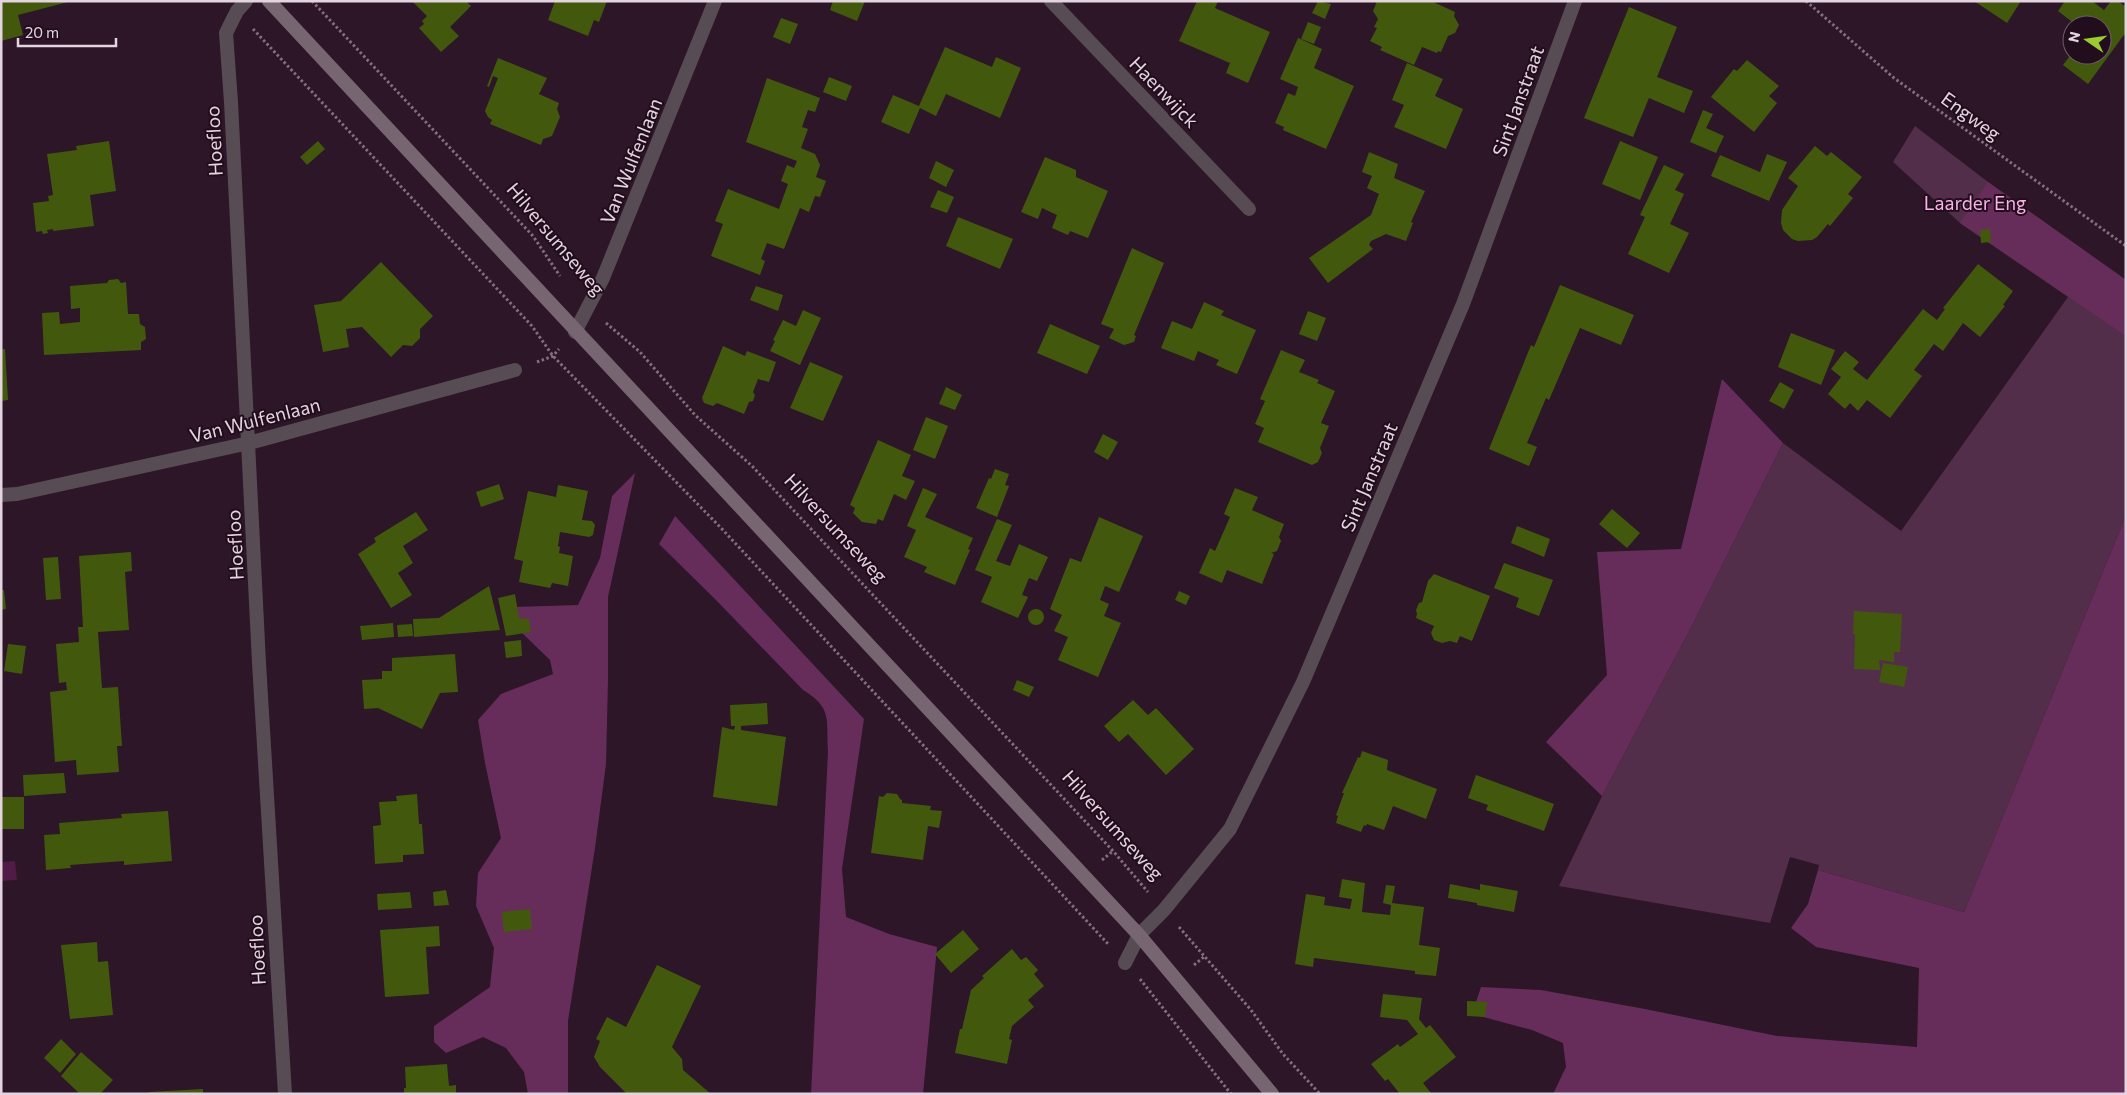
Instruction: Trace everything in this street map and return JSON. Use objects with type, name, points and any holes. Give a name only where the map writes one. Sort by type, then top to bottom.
[{"type":"main road","points":[[269,1],[1139,935],[1214,1027],[1272,1094]]},
{"type":"street","name":"Van Wulfenlaan","points":[[576,332],[617,243],[715,1]]},
{"type":"street","name":"Haenwijck","points":[[1051,1],[1249,209]]},
{"type":"street","name":"Sint Janstraat","points":[[1139,935],[1164,910],[1230,829],[1303,682],[1463,304],[1575,1]]},
{"type":"street","name":"Hoefloo","points":[[242,6],[226,32],[260,673],[285,1094]]},
{"type":"street","name":"Van Wulfenlaan","points":[[1,495],[17,494],[249,443],[515,370]]},
{"type":"street","points":[[1126,963],[1139,935]]},
{"type":"path","name":"Hilversumseweg","points":[[312,1],[533,236],[560,276],[588,308],[640,352],[694,415],[752,466],[1113,850],[1251,1010],[1284,1054],[1320,1094]]},
{"type":"path","name":"Engweg","points":[[1806,1],[1894,78],[2126,246]]},
{"type":"path","points":[[242,6],[525,319],[553,356],[722,529],[1126,963],[1156,998],[1231,1094]]},
{"type":"green space","points":[[1915,126],[1988,182],[2126,280],[2126,515],[1964,912],[1818,870],[1819,865],[1790,857],[1770,923],[1559,886],[1602,796],[1693,624],[1783,443],[1901,531],[2068,297],[1960,223],[1893,162]]},
{"type":"green space","name":"Laarder Eng","points":[[1988,182],[2126,280],[2126,336],[1960,223]]},
{"type":"green space","points":[[1722,379],[1783,443],[1693,624],[1602,796],[1546,742],[1607,675],[1597,552],[1681,549]]},
{"type":"green space","points":[[635,473],[608,597],[606,764],[568,1021],[568,1094],[528,1094],[524,1072],[506,1048],[483,1037],[446,1053],[434,1042],[434,1026],[490,987],[494,948],[476,906],[478,873],[501,838],[478,720],[501,694],[553,674],[550,660],[520,631],[513,607],[578,605],[600,558],[612,496]]},
{"type":"green space","points":[[2126,515],[2126,1094],[1553,1094],[1566,1067],[1563,1043],[1532,1030],[1472,1014],[1481,987],[1541,990],[1777,1036],[1917,1047],[1919,968],[1816,947],[1791,928],[1808,904],[1818,870],[1964,912]]},
{"type":"green space","points":[[675,516],[864,719],[842,869],[846,917],[889,934],[937,947],[923,1094],[811,1094],[828,752],[826,716],[824,709],[819,703],[803,690],[659,544]]},
{"type":"shaded area","points":[[15,861],[17,880],[1,881],[1,862]]},
{"type":"building","points":[[1,1],[68,2],[18,15],[23,35],[1,41]]},
{"type":"building","points":[[412,1],[466,1],[471,6],[450,27],[459,36],[441,52],[419,28],[424,24],[422,21],[427,16]]},
{"type":"building","points":[[555,1],[607,1],[599,22],[594,20],[588,36],[548,20]]},
{"type":"building","points":[[833,1],[865,1],[857,21],[830,10]]},
{"type":"building","points":[[1197,1],[1218,1],[1215,8],[1270,32],[1248,83],[1226,73],[1230,63],[1179,41]]},
{"type":"building","points":[[1318,1],[1331,4],[1325,19],[1312,13]]},
{"type":"building","points":[[1377,1],[1431,1],[1455,12],[1454,16],[1459,25],[1455,33],[1448,36],[1441,52],[1438,51],[1437,53],[1422,47],[1414,65],[1380,50],[1382,47],[1370,41],[1377,28],[1374,27],[1378,19],[1373,11]]},
{"type":"building","points":[[1974,1],[2021,1],[2007,23]]},
{"type":"building","points":[[2065,1],[2092,1],[2104,10],[2111,1],[2118,1],[2126,7],[2126,32],[2112,51],[2112,15],[2063,15],[2058,11]]},
{"type":"building","points":[[1629,7],[1677,27],[1657,77],[1693,91],[1684,113],[1649,98],[1633,137],[1584,118]]},
{"type":"building","points":[[781,18],[798,24],[790,44],[773,37]]},
{"type":"building","points":[[1308,22],[1321,27],[1314,44],[1301,39]]},
{"type":"building","points":[[1298,38],[1322,49],[1314,68],[1354,86],[1326,149],[1283,130],[1284,127],[1275,123],[1288,93],[1295,96],[1298,87],[1280,79]]},
{"type":"building","points":[[945,47],[992,67],[996,57],[1021,68],[1000,118],[946,94],[936,116],[920,108],[909,134],[881,122],[893,95],[919,106]]},
{"type":"building","points":[[498,58],[547,78],[539,94],[559,103],[557,109],[560,117],[552,136],[543,139],[541,145],[490,124],[492,120],[485,111],[498,78],[493,76],[489,87],[487,86]]},
{"type":"building","points":[[1747,60],[1779,86],[1769,96],[1777,103],[1754,132],[1711,97],[1734,69],[1737,71]]},
{"type":"building","points":[[1407,63],[1443,79],[1435,96],[1463,109],[1446,149],[1394,127],[1404,105],[1392,100]]},
{"type":"building","points":[[2063,65],[2102,65],[2088,84]]},
{"type":"building","points":[[829,77],[852,86],[846,101],[823,92]]},
{"type":"building","points":[[767,78],[820,98],[815,112],[808,110],[802,127],[808,129],[801,148],[815,154],[820,165],[816,177],[826,181],[820,197],[815,196],[809,212],[800,208],[784,249],[767,243],[761,259],[765,261],[760,275],[711,256],[723,224],[715,221],[728,189],[779,209],[788,184],[781,181],[787,165],[794,168],[797,161],[746,142]]},
{"type":"building","points":[[1703,110],[1713,114],[1706,128],[1724,136],[1716,153],[1690,142]]},
{"type":"building","points":[[109,141],[116,191],[90,195],[94,226],[53,231],[53,229],[47,230],[48,233],[43,234],[42,231],[36,232],[33,203],[49,201],[48,196],[53,195],[47,154],[77,150],[76,146]]},
{"type":"building","points":[[318,141],[325,149],[307,165],[300,157]]},
{"type":"building","points":[[1620,141],[1658,157],[1640,200],[1602,184]]},
{"type":"building","points":[[1815,146],[1827,156],[1831,152],[1862,177],[1848,194],[1853,198],[1830,226],[1828,224],[1812,240],[1798,241],[1792,239],[1783,230],[1781,223],[1782,210],[1798,186],[1788,178]]},
{"type":"building","points":[[1369,152],[1398,164],[1394,178],[1425,191],[1411,222],[1413,223],[1406,241],[1386,234],[1371,241],[1369,245],[1373,249],[1328,283],[1309,258],[1371,215],[1379,194],[1367,188],[1372,176],[1362,172]]},
{"type":"building","points":[[1767,154],[1787,162],[1769,201],[1711,176],[1720,155],[1760,172]]},
{"type":"building","points":[[1045,157],[1076,170],[1076,177],[1108,191],[1088,238],[1070,231],[1068,235],[1052,228],[1057,215],[1042,208],[1038,219],[1021,212]]},
{"type":"building","points":[[936,161],[954,170],[946,187],[929,178]]},
{"type":"building","points":[[1664,165],[1684,174],[1675,190],[1684,194],[1670,224],[1689,233],[1669,273],[1628,254],[1645,217],[1640,215]]},
{"type":"building","points":[[938,190],[954,197],[947,213],[930,207]]},
{"type":"building","points":[[958,217],[1013,239],[1000,269],[946,246]]},
{"type":"building","points":[[1990,229],[1991,242],[1981,243],[1980,230]]},
{"type":"building","points":[[1132,248],[1164,263],[1134,335],[1136,336],[1134,342],[1124,345],[1109,338],[1114,329],[1101,324]]},
{"type":"building","points":[[381,262],[433,316],[420,329],[420,338],[412,346],[403,345],[391,357],[362,327],[346,329],[349,347],[323,352],[314,305],[341,301]]},
{"type":"building","points":[[1978,264],[2013,291],[2003,305],[2005,306],[1980,337],[1963,323],[1943,351],[1934,344],[1914,370],[1922,376],[1890,418],[1867,400],[1858,411],[1850,403],[1845,409],[1828,394],[1841,377],[1831,369],[1845,351],[1859,362],[1853,369],[1867,380],[1923,309],[1937,320],[1945,309],[1943,308]]},
{"type":"building","points":[[118,279],[121,283],[126,282],[128,314],[139,314],[140,324],[145,327],[146,339],[141,342],[141,350],[44,355],[42,313],[59,312],[60,324],[80,322],[80,308],[71,309],[70,286],[107,283],[109,280]]},
{"type":"building","points":[[1560,285],[1634,315],[1621,345],[1580,328],[1549,400],[1546,398],[1527,443],[1537,447],[1529,466],[1489,449],[1531,345],[1534,347]]},
{"type":"building","points":[[756,286],[783,295],[778,311],[750,300]]},
{"type":"building","points":[[1204,302],[1224,311],[1221,315],[1256,330],[1237,374],[1216,365],[1219,360],[1198,351],[1194,361],[1161,348],[1172,321],[1192,329]]},
{"type":"building","points":[[803,310],[821,318],[800,365],[770,351],[783,320],[796,326]]},
{"type":"building","points":[[1308,311],[1326,318],[1317,341],[1299,334]]},
{"type":"building","points":[[1050,324],[1100,346],[1087,374],[1037,353]]},
{"type":"building","points":[[1791,333],[1835,350],[1821,385],[1778,367]]},
{"type":"building","points":[[723,346],[745,356],[747,351],[776,362],[769,382],[758,379],[753,392],[755,395],[753,401],[749,402],[744,414],[717,403],[713,406],[704,403],[702,398]]},
{"type":"building","points":[[1,349],[5,349],[8,400],[1,401]]},
{"type":"building","points":[[1281,350],[1305,360],[1299,372],[1319,380],[1317,383],[1335,391],[1321,423],[1329,426],[1320,448],[1322,453],[1318,462],[1312,465],[1258,442],[1264,428],[1255,424],[1265,401],[1260,399]]},
{"type":"building","points":[[810,362],[843,376],[823,421],[790,408]]},
{"type":"building","points":[[1780,382],[1794,390],[1784,409],[1769,401]]},
{"type":"building","points":[[946,387],[962,395],[955,410],[939,404]]},
{"type":"building","points":[[926,417],[948,426],[935,459],[913,450]]},
{"type":"building","points":[[1103,434],[1118,442],[1108,460],[1094,452]]},
{"type":"building","points":[[878,440],[911,455],[902,476],[915,481],[906,500],[894,494],[883,521],[878,519],[876,524],[862,522],[853,513],[855,508],[850,505]]},
{"type":"building","points":[[995,469],[1009,474],[1005,485],[1009,486],[997,517],[976,508]]},
{"type":"building","points":[[499,484],[504,499],[481,507],[476,492]]},
{"type":"building","points":[[558,485],[588,491],[582,520],[592,521],[595,525],[593,535],[589,537],[560,532],[559,553],[573,556],[568,586],[552,583],[550,588],[519,582],[523,561],[514,559],[528,491],[556,497]]},
{"type":"building","points":[[923,488],[937,494],[925,517],[973,538],[955,585],[924,572],[927,567],[904,557],[916,530],[907,526]]},
{"type":"building","points":[[1235,488],[1258,497],[1252,510],[1284,524],[1279,537],[1281,541],[1277,551],[1271,553],[1274,554],[1262,584],[1227,570],[1222,583],[1199,573],[1210,548],[1215,551],[1230,517],[1224,514]]},
{"type":"building","points":[[1612,509],[1640,533],[1627,548],[1599,524]]},
{"type":"building","points":[[416,512],[428,530],[403,546],[413,563],[398,573],[412,595],[391,608],[358,554],[376,542],[374,538]]},
{"type":"building","points":[[1099,517],[1143,536],[1119,592],[1105,586],[1100,600],[1109,604],[1104,616],[1121,623],[1098,677],[1058,660],[1068,637],[1054,631],[1062,615],[1050,609],[1070,558],[1081,562]]},
{"type":"building","points":[[997,519],[1012,525],[996,561],[1010,566],[1019,544],[1048,557],[1037,581],[1029,578],[1022,595],[1028,597],[1018,618],[981,602],[992,577],[975,570]]},
{"type":"building","points":[[1517,526],[1550,539],[1544,557],[1511,543]]},
{"type":"building","points":[[131,552],[132,571],[125,572],[129,630],[98,632],[102,688],[118,687],[122,746],[117,746],[119,772],[77,775],[76,760],[55,762],[50,692],[67,690],[66,682],[59,683],[56,644],[79,642],[78,627],[83,627],[79,556]]},
{"type":"building","points":[[58,557],[61,599],[46,600],[43,558]]},
{"type":"building","points":[[1504,563],[1553,580],[1539,616],[1516,607],[1519,598],[1494,588]]},
{"type":"building","points":[[1434,574],[1490,596],[1472,641],[1460,636],[1457,643],[1450,641],[1442,643],[1434,640],[1431,633],[1434,626],[1416,618],[1416,610],[1419,603],[1422,602],[1428,581]]},
{"type":"building","points":[[489,586],[500,630],[414,637],[413,619],[439,618]]},
{"type":"building","points":[[1,590],[4,590],[6,609],[1,610]]},
{"type":"building","points":[[1179,591],[1190,596],[1186,605],[1175,600]]},
{"type":"building","points":[[515,594],[519,618],[529,619],[531,632],[506,636],[498,598]]},
{"type":"building","points":[[1033,609],[1039,609],[1044,614],[1042,623],[1033,625],[1028,620],[1028,614]]},
{"type":"building","points":[[1854,611],[1902,614],[1900,652],[1894,652],[1894,662],[1879,660],[1880,670],[1854,669]]},
{"type":"building","points":[[393,623],[394,637],[362,640],[360,626]]},
{"type":"building","points":[[412,624],[413,636],[398,637],[397,625]]},
{"type":"building","points":[[521,640],[522,656],[506,658],[504,642]]},
{"type":"building","points":[[8,644],[26,646],[22,674],[4,671]]},
{"type":"building","points":[[455,654],[458,692],[440,693],[422,729],[378,708],[364,709],[362,680],[382,679],[382,671],[392,671],[392,658]]},
{"type":"building","points":[[1883,663],[1908,667],[1904,687],[1879,682]]},
{"type":"building","points":[[1017,680],[1034,687],[1029,697],[1013,690]]},
{"type":"building","points":[[1133,700],[1148,715],[1156,708],[1194,749],[1166,775],[1128,734],[1119,742],[1104,726]]},
{"type":"building","points":[[767,703],[768,724],[741,726],[741,730],[786,737],[777,806],[713,797],[722,727],[734,730],[735,726],[731,726],[730,705]]},
{"type":"building","points":[[1362,751],[1388,760],[1387,770],[1437,789],[1426,819],[1393,806],[1384,830],[1367,824],[1366,826],[1364,825],[1361,832],[1336,823],[1338,816],[1336,815],[1344,793],[1342,793]]},
{"type":"building","points":[[64,773],[66,793],[24,796],[23,775]]},
{"type":"building","points":[[1476,775],[1554,804],[1544,831],[1486,810],[1488,805],[1468,798]]},
{"type":"building","points":[[887,793],[897,794],[902,803],[931,806],[930,810],[942,811],[939,828],[928,826],[923,860],[871,853],[879,796],[883,797]]},
{"type":"building","points":[[417,794],[424,854],[403,855],[403,862],[375,864],[373,826],[381,825],[379,802],[397,801],[396,796]]},
{"type":"building","points":[[1,797],[24,797],[24,829],[1,829]]},
{"type":"building","points":[[168,811],[172,861],[124,865],[124,861],[70,865],[71,868],[46,870],[44,835],[60,834],[59,823],[122,818],[121,814]]},
{"type":"building","points":[[1342,879],[1365,883],[1362,912],[1390,915],[1391,905],[1383,903],[1386,885],[1395,886],[1392,903],[1424,907],[1419,945],[1440,948],[1436,976],[1415,974],[1415,971],[1314,958],[1313,967],[1295,964],[1306,894],[1325,897],[1324,905],[1350,909],[1352,899],[1339,897]]},
{"type":"building","points":[[1450,884],[1480,890],[1480,884],[1518,891],[1514,912],[1448,898]]},
{"type":"building","points":[[446,890],[449,905],[434,906],[433,892]]},
{"type":"building","points":[[410,892],[412,908],[378,910],[377,894]]},
{"type":"building","points":[[530,909],[532,929],[504,932],[502,912]]},
{"type":"building","points":[[439,926],[440,946],[426,947],[429,994],[385,997],[380,930]]},
{"type":"building","points":[[963,930],[979,949],[951,973],[935,954]]},
{"type":"building","points":[[97,942],[98,962],[108,961],[113,1015],[70,1019],[61,945]]},
{"type":"building","points":[[1012,949],[1021,960],[1026,957],[1038,970],[1034,974],[1044,986],[1028,1000],[1034,1007],[1012,1026],[1009,1039],[1012,1040],[1007,1064],[955,1053],[971,990],[984,978],[982,976]]},
{"type":"building","points":[[657,965],[701,986],[672,1047],[682,1059],[683,1070],[711,1094],[627,1094],[600,1067],[594,1057],[600,1041],[596,1039],[607,1017],[626,1027]]},
{"type":"building","points":[[1383,994],[1422,998],[1419,1019],[1426,1028],[1430,1025],[1456,1057],[1423,1083],[1431,1093],[1429,1094],[1400,1094],[1388,1079],[1385,1081],[1371,1064],[1398,1044],[1400,1047],[1418,1034],[1407,1020],[1380,1017]]},
{"type":"building","points":[[1467,1001],[1487,1002],[1485,1017],[1467,1016]]},
{"type":"building","points":[[61,1039],[76,1054],[60,1073],[44,1058]]},
{"type":"building","points":[[81,1052],[113,1080],[100,1094],[80,1094],[61,1076]]},
{"type":"building","points":[[447,1064],[449,1086],[456,1085],[456,1094],[404,1094],[404,1088],[406,1088],[405,1067]]},
{"type":"building","points":[[203,1089],[203,1094],[149,1094],[149,1092]]}]
